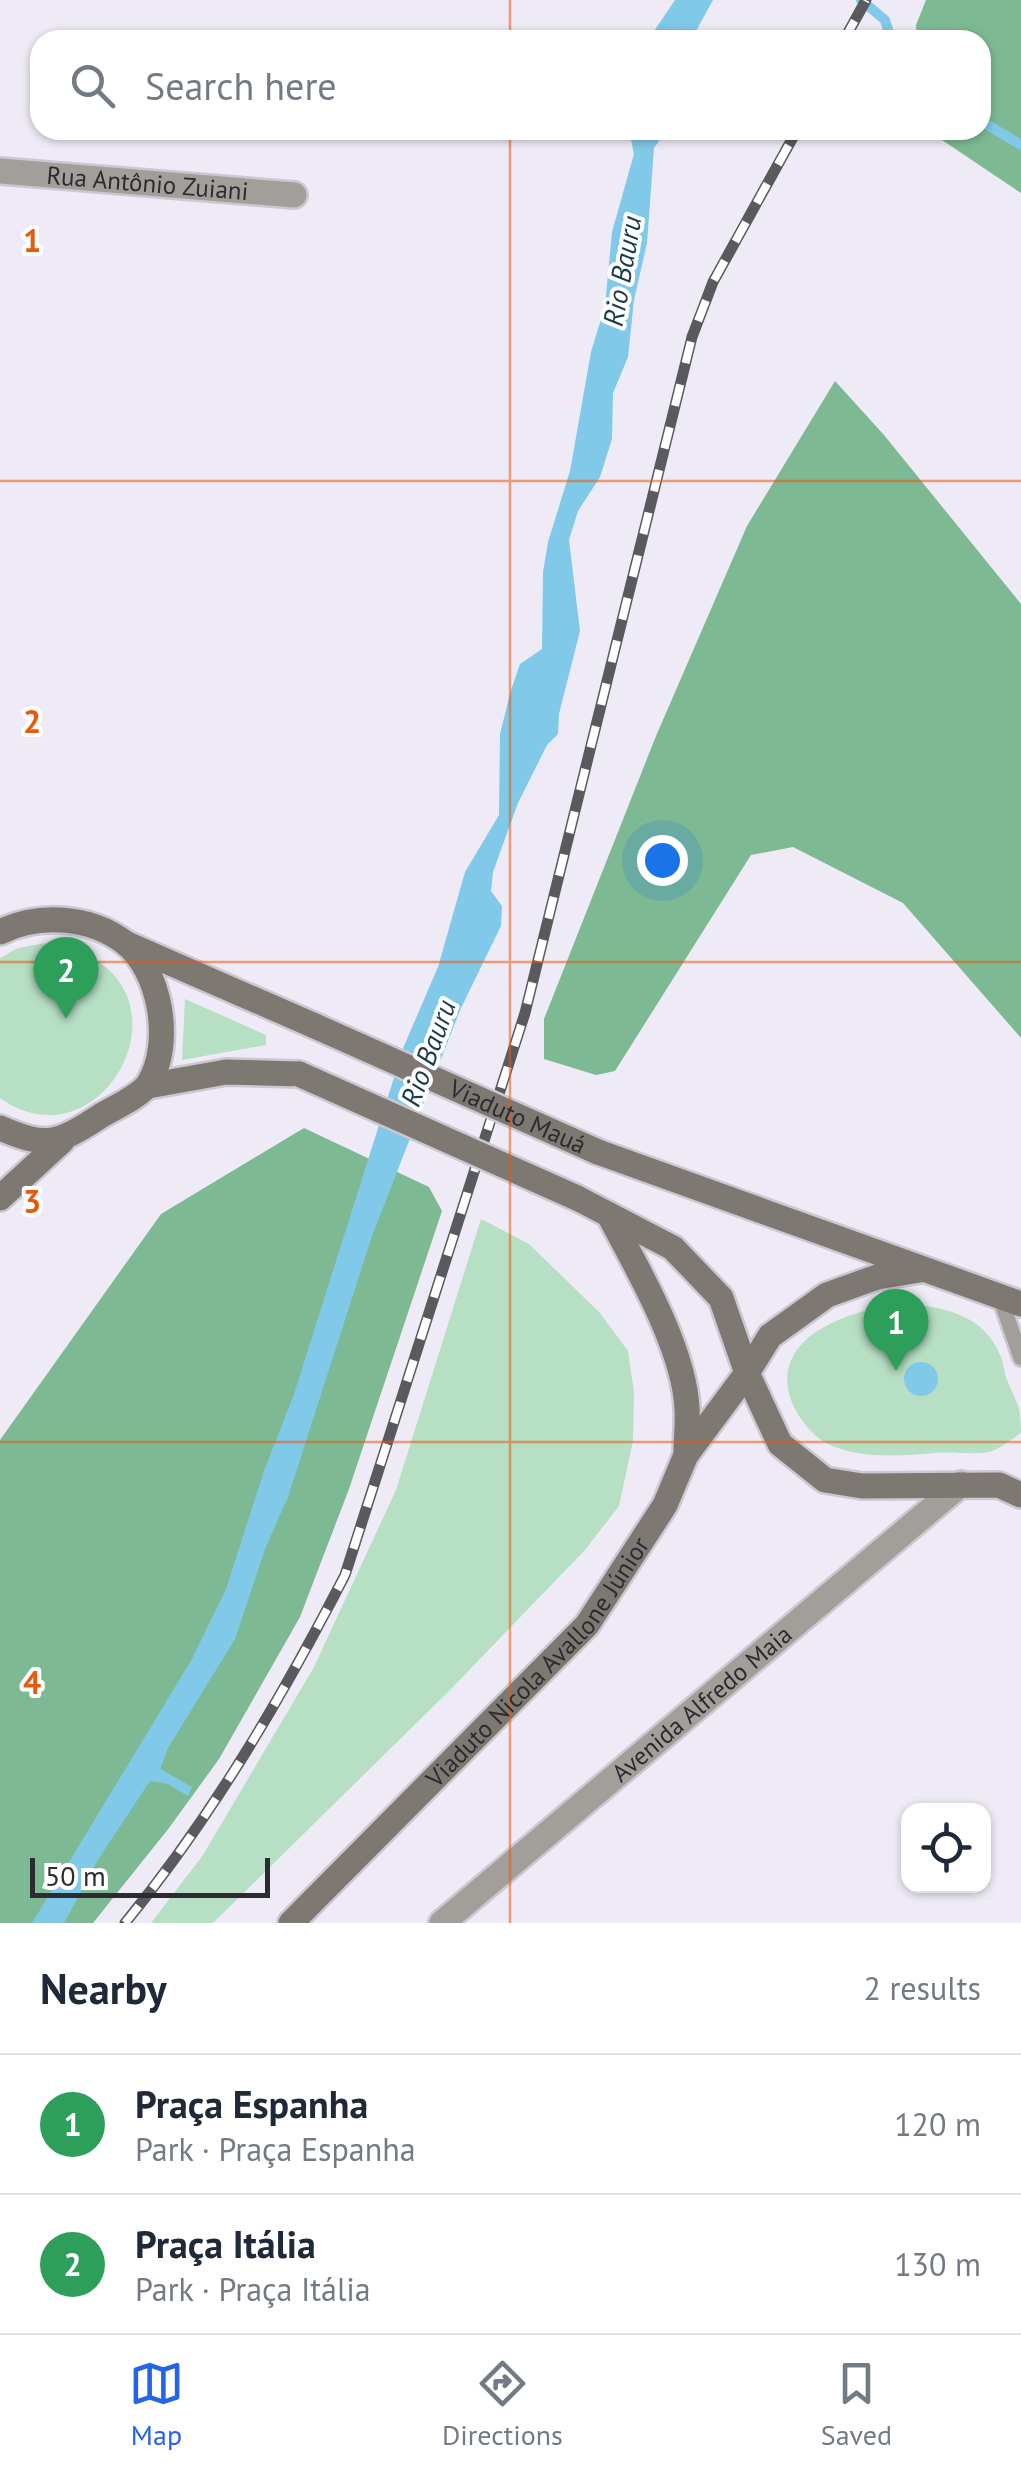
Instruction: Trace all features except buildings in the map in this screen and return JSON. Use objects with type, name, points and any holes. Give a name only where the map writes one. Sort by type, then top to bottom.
[{"type":"main road","name":"Viaduto Mauá","points":[[0,932],[18,923],[56,918],[93,926],[598,1152],[920,1270]]},
{"type":"main road","points":[[0,1198],[62,1141],[148,1086],[159,1058],[163,1028],[158,998],[126,943]]},
{"type":"main road","name":"Viaduto Mauá","points":[[148,1086],[226,1072],[299,1074],[577,1198],[674,1248],[722,1298],[747,1373],[780,1444],[824,1480],[862,1486],[961,1484],[1010,1490]]},
{"type":"main road","points":[[0,1128],[25,1139],[62,1141]]},
{"type":"main road","points":[[609,1215],[649,1293],[678,1364],[687,1405],[686,1454]]},
{"type":"main road","points":[[920,1270],[1011,1300]]},
{"type":"main road","name":"Viaduto Nicola Avallone Júnior","points":[[290,1923],[587,1624],[666,1505],[686,1454],[770,1336],[827,1295],[877,1277],[920,1270]]},
{"type":"street","name":"Rua Antônio Zuiani","points":[[0,172],[294,196]]},
{"type":"street","name":"Avenida Alfredo Maia","points":[[442,1923],[961,1484]]},
{"type":"lane","points":[[1011,1300],[1021,1358]]},
{"type":"green space","points":[[926,0],[1021,0],[1021,193],[942,140],[991,140],[991,30],[916,30]]},
{"type":"green space","points":[[835,381],[884,435],[1021,604],[1021,1038],[903,903],[793,847],[751,855],[615,1071],[596,1075],[544,1059],[544,1019],[656,736],[747,526]]},
{"type":"green space","points":[[46,943],[96,960],[124,989],[132,1023],[125,1059],[106,1089],[76,1110],[40,1114],[0,1098],[0,958],[18,948]]},
{"type":"green space","points":[[185,999],[266,1035],[266,1045],[182,1060]]},
{"type":"green space","points":[[304,1128],[429,1187],[442,1211],[349,1489],[300,1617],[219,1759],[93,1923],[0,1923],[0,1440],[161,1214]]},
{"type":"green space","points":[[481,1219],[529,1244],[600,1313],[628,1351],[634,1392],[633,1441],[619,1506],[585,1550],[450,1690],[213,1923],[151,1923],[203,1855],[314,1667],[396,1490]]},
{"type":"green space","points":[[910,1304],[951,1312],[985,1332],[1002,1360],[1019,1410],[1021,1433],[988,1452],[880,1455],[840,1449],[822,1441],[808,1428],[793,1405],[787,1381],[791,1360],[803,1343],[842,1318]]},
{"type":"water","points":[[675,0],[713,0],[696,30],[655,30]]},
{"type":"water","name":"Rio Bauru","points":[[631,140],[660,140],[654,148],[647,243],[634,300],[628,357],[613,393],[612,439],[600,477],[578,511],[569,540],[580,631],[559,714],[558,734],[547,745],[518,803],[493,872],[491,891],[502,906],[501,926],[461,1008],[372,1236],[288,1497],[265,1549],[235,1639],[168,1748],[160,1769],[192,1787],[188,1796],[168,1784],[150,1781],[99,1858],[64,1923],[32,1923],[192,1659],[226,1589],[294,1394],[404,1046],[438,967],[465,872],[499,815],[500,734],[520,664],[542,649],[543,572],[548,542],[570,471],[591,352],[605,306],[612,232],[634,154]]},
{"type":"water","points":[[921,1362],[933,1367],[938,1379],[933,1391],[921,1396],[909,1391],[904,1379],[909,1367]]},
{"type":"waterway","points":[[861,0],[885,20],[888,30]]},
{"type":"waterway","points":[[991,127],[1021,145]]},
{"type":"railway","points":[[850,30],[866,0]]},
{"type":"railway","points":[[125,1923],[187,1841],[244,1755],[345,1575],[525,1013],[692,337],[713,282],[791,140]]},
{"type":"place","name":"Praça Itália","points":[[66,1019]]},
{"type":"place","name":"Praça Espanha","points":[[896,1371]]}]
